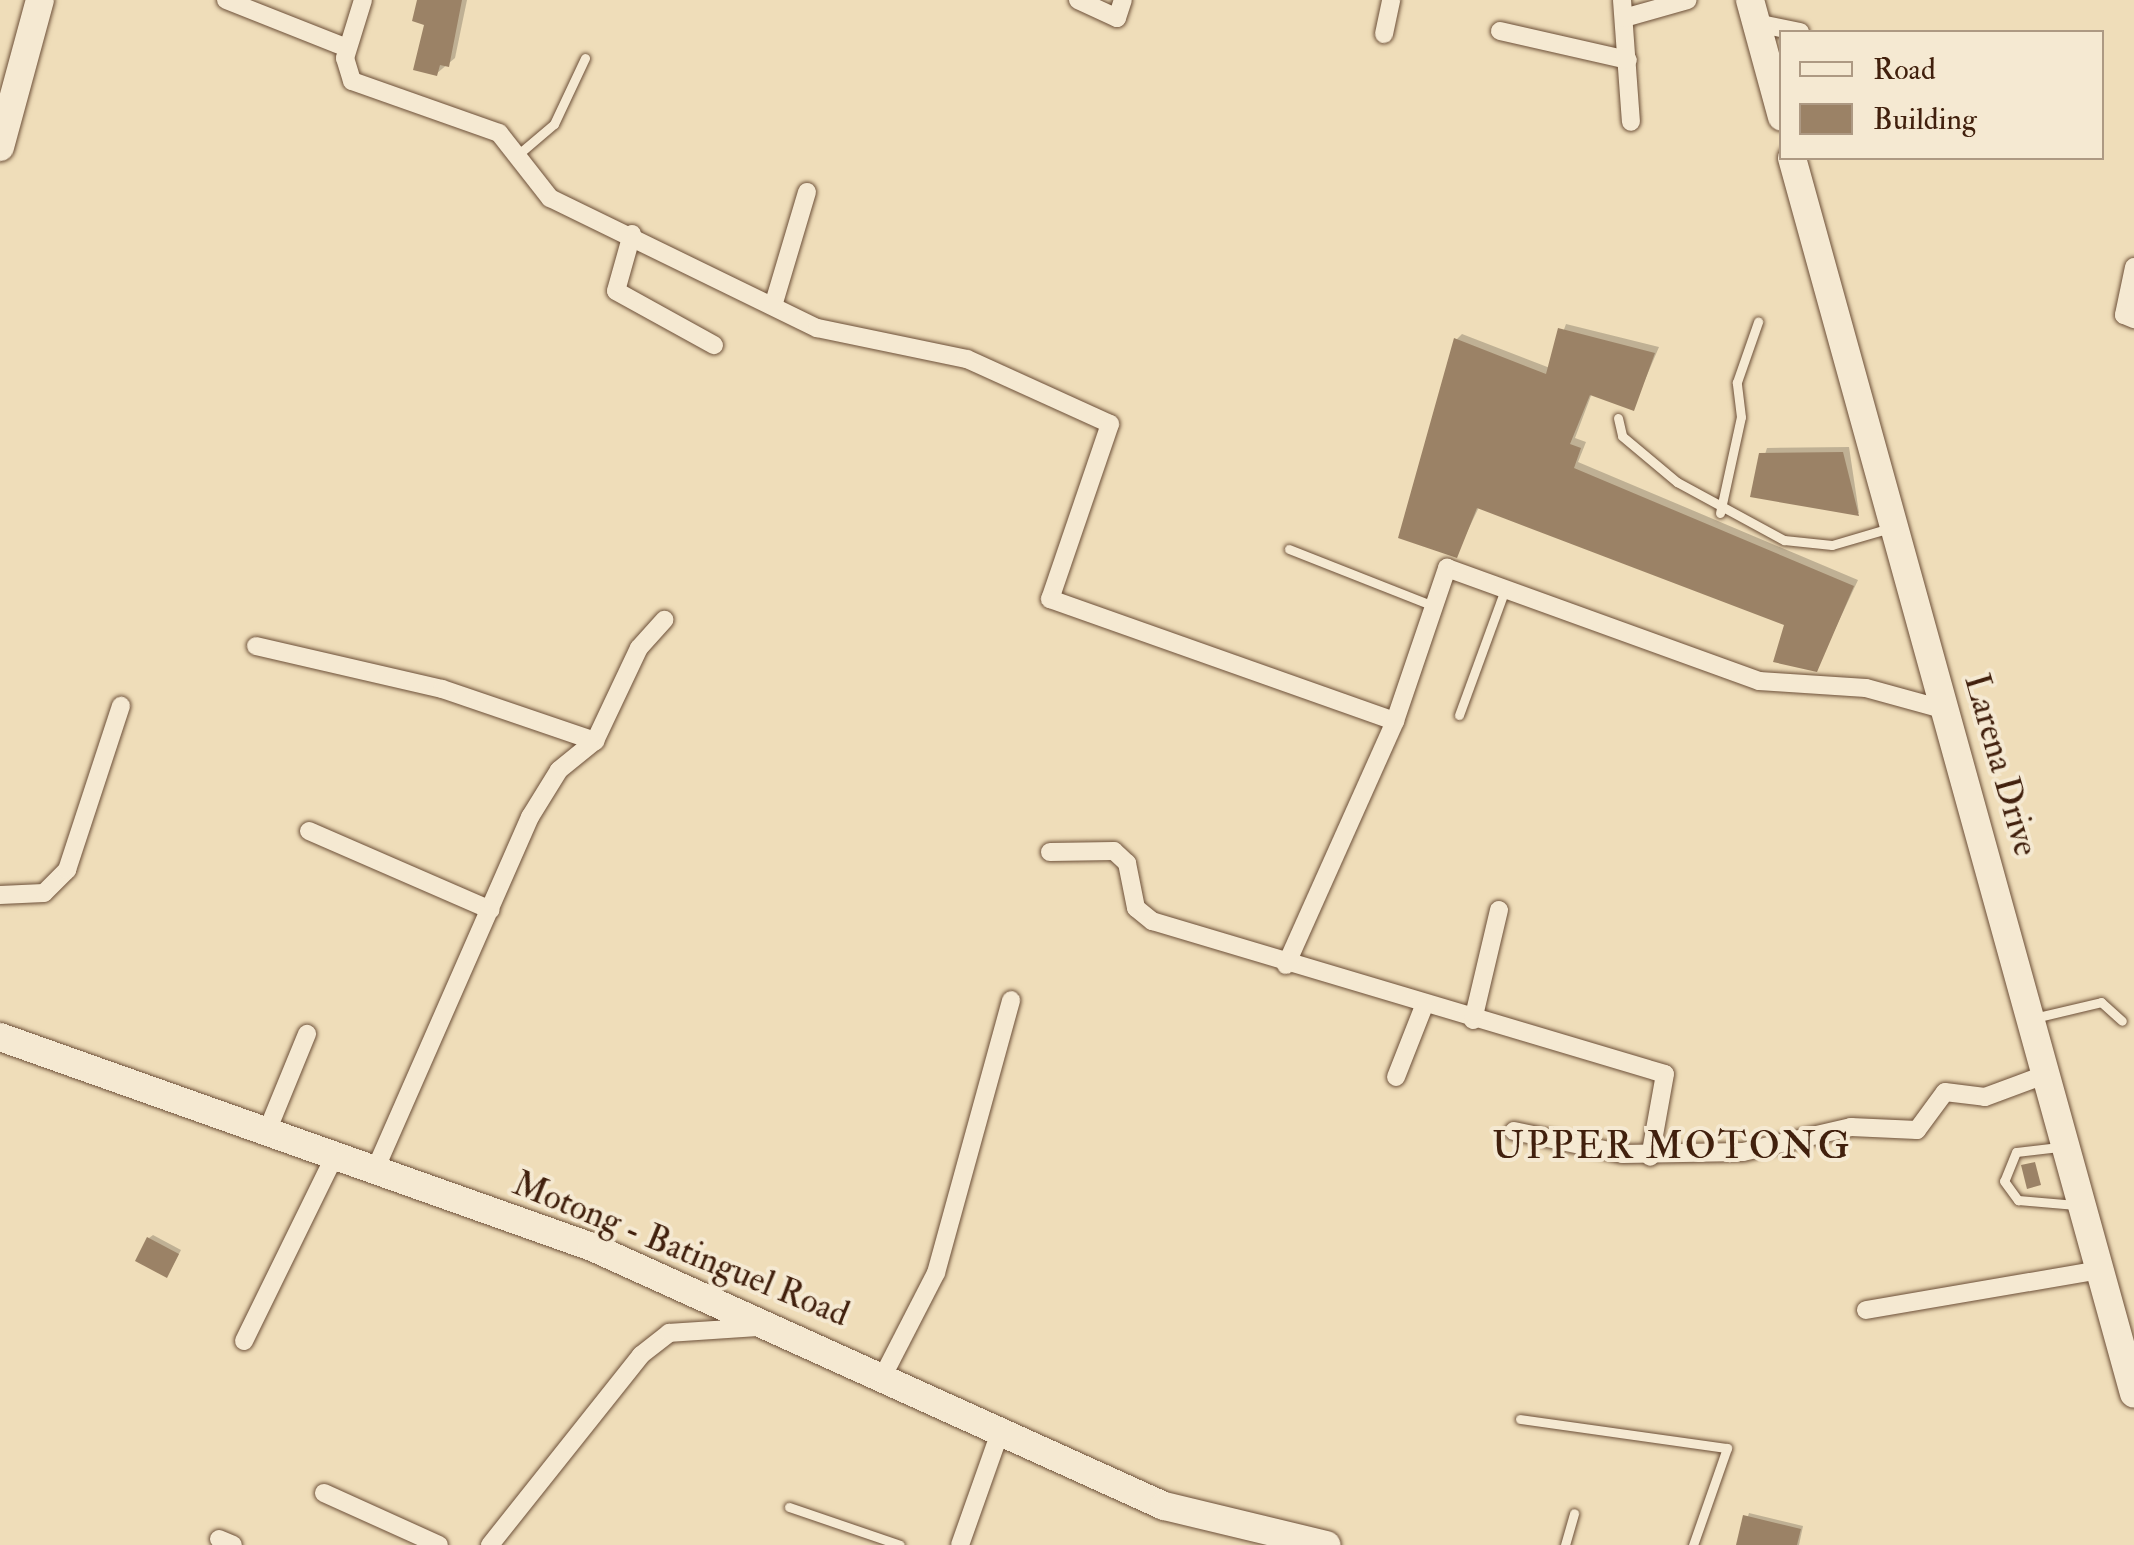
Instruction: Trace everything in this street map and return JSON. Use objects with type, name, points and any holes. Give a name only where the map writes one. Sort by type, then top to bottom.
[{"type":"street","points":[[0,147],[40,0]]},
{"type":"street","points":[[226,0],[347,48]]},
{"type":"street","points":[[363,0],[347,48],[346,72],[361,87],[500,133],[521,152],[538,189],[840,337],[967,359],[1110,424],[1050,600],[1395,720]]},
{"type":"street","points":[[1078,0],[1116,18],[1122,0]]},
{"type":"street","points":[[1384,34],[1391,0]]},
{"type":"street","points":[[1631,122],[1623,9],[1688,0]]},
{"type":"street","points":[[1753,11],[1796,30]]},
{"type":"street","points":[[1753,11],[1779,106]]},
{"type":"street","points":[[1500,31],[1628,60]]},
{"type":"street","name":"Larena Drive","points":[[1793,160],[2134,1394]]},
{"type":"street","points":[[774,306],[806,192]]},
{"type":"street","points":[[632,234],[616,291],[714,345]]},
{"type":"street","points":[[2134,268],[2124,315],[2134,320]]},
{"type":"street","points":[[1286,966],[1395,720],[1447,568],[1771,684],[1866,688],[1946,710]]},
{"type":"street","points":[[375,1170],[546,790],[595,741],[640,648],[664,620]]},
{"type":"street","points":[[256,646],[416,682],[595,741]]},
{"type":"street","points":[[0,895],[44,894],[67,870],[121,706]]},
{"type":"street","points":[[309,831],[491,910]]},
{"type":"street","points":[[1050,852],[1114,852],[1127,863],[1142,916],[1286,966],[1665,1074],[1650,1157]]},
{"type":"street","points":[[1473,1020],[1499,910]]},
{"type":"street","points":[[884,1374],[936,1272],[1011,1000]]},
{"type":"street","points":[[1396,1077],[1424,1006]]},
{"type":"street","points":[[268,1130],[306,1034]]},
{"type":"street","name":"Motong - Batinguel Road","points":[[0,1037],[268,1130],[778,1325],[1000,1432],[1212,1524],[1326,1545]]},
{"type":"street","points":[[1514,1132],[1650,1157],[1742,1152],[1870,1125],[1917,1130],[1945,1092],[1985,1097],[2047,1074]]},
{"type":"street","points":[[244,1340],[334,1155]]},
{"type":"street","points":[[1866,1310],[2101,1270]]},
{"type":"street","points":[[490,1545],[641,1355],[669,1333],[778,1325]]},
{"type":"street","points":[[960,1545],[1000,1432]]},
{"type":"street","points":[[324,1494],[439,1545]]},
{"type":"lane","points":[[521,152],[554,124],[585,58]]},
{"type":"lane","points":[[1720,513],[1741,417],[1737,382],[1758,322]]},
{"type":"lane","points":[[1618,418],[1638,453],[1720,513],[1784,540],[1832,545],[1895,527]]},
{"type":"lane","points":[[1289,550],[1434,606]]},
{"type":"lane","points":[[1460,715],[1505,589]]},
{"type":"lane","points":[[2032,1019],[2101,1002],[2122,1021]]},
{"type":"lane","points":[[2067,1147],[2016,1152],[2004,1181],[2018,1200],[2083,1205]]},
{"type":"lane","points":[[1520,1419],[1727,1448],[1693,1545]]},
{"type":"lane","points":[[789,1507],[900,1545]]},
{"type":"lane","points":[[1566,1545],[1574,1513]]},
{"type":"building","points":[[417,0],[462,0],[449,67],[440,65],[437,76],[413,70],[424,25],[412,21]]},
{"type":"building","points":[[1558,328],[1655,353],[1634,411],[1590,395],[1570,444],[1581,448],[1574,468],[1854,586],[1817,672],[1773,662],[1784,625],[1477,508],[1457,558],[1398,538],[1454,338],[1546,374]]},
{"type":"building","points":[[1843,452],[1859,516],[1750,497],[1759,453]]},
{"type":"building","points":[[2035,1162],[2041,1185],[2027,1189],[2021,1165]]},
{"type":"building","points":[[147,1237],[179,1254],[167,1278],[135,1261]]},
{"type":"building","points":[[1743,1515],[1801,1529],[1797,1545],[1736,1545]]},
{"type":"district","name":"UPPER MOTONG","points":[[1672,1147]]}]
